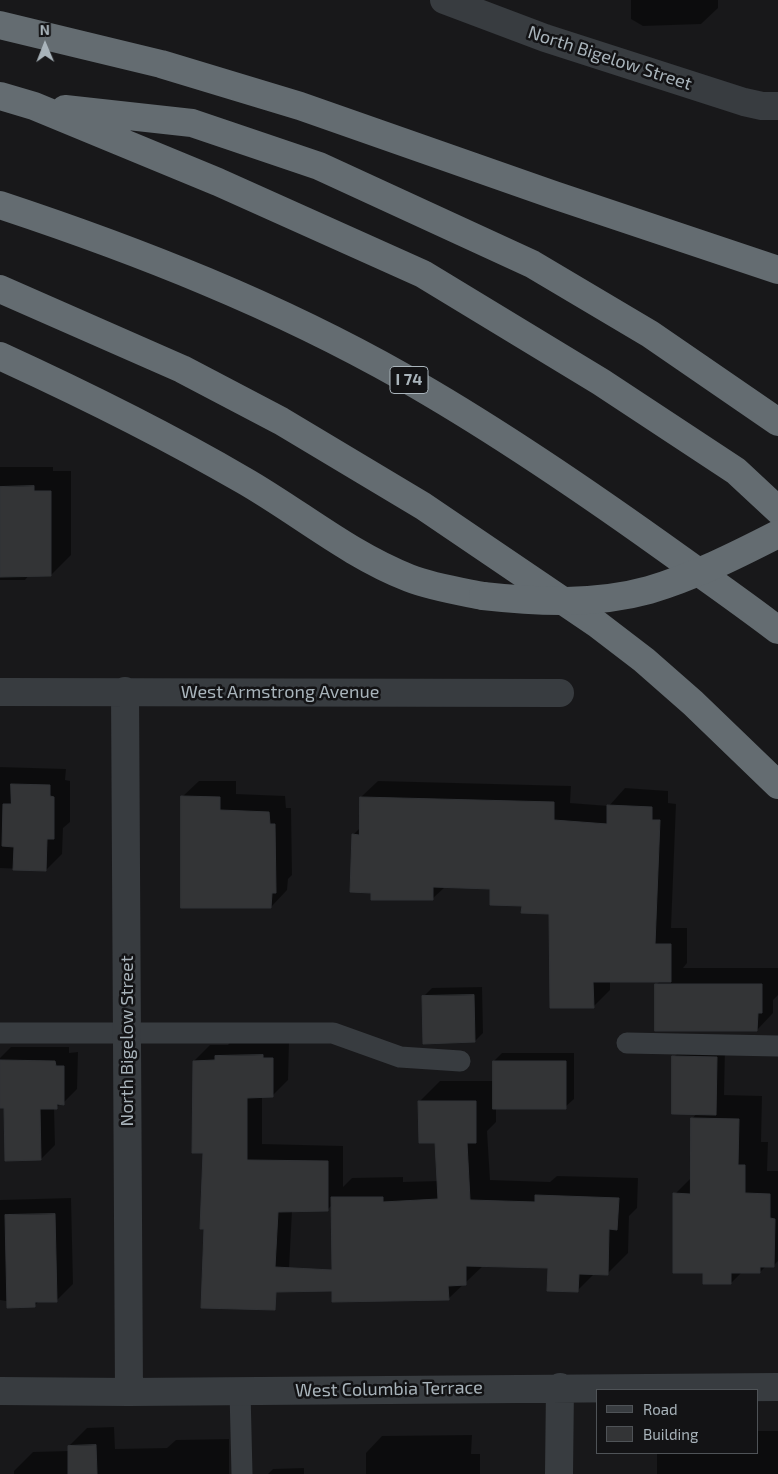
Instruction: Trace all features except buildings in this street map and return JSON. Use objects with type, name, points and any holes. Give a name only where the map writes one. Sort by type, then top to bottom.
[{"type":"highway","points":[[0,25],[162,64],[300,106],[563,198],[778,270]]},
{"type":"highway","points":[[0,96],[34,106],[218,182],[422,274],[601,382],[728,466],[778,510]]},
{"type":"highway","points":[[34,106],[192,123],[319,166],[532,264],[650,334],[778,422]]},
{"type":"highway","name":"I 74","points":[[0,205],[81,232],[194,276],[255,303],[402,376],[522,448],[778,630]]},
{"type":"highway","points":[[0,289],[182,369],[281,421],[424,506],[597,624],[644,660],[693,703],[778,785]]},
{"type":"highway","points":[[0,356],[129,417],[196,453],[262,491],[340,543],[389,569],[410,579],[482,596],[566,601],[596,599],[640,592],[708,567],[778,534]]},
{"type":"street","name":"North Bigelow Street","points":[[457,2],[545,38],[744,102],[762,106],[778,106]]},
{"type":"street","name":"North Bigelow Street","points":[[125,691],[129,1392]]},
{"type":"street","name":"West Armstrong Avenue","points":[[0,692],[560,693]]},
{"type":"street","name":"West Columbia Terrace","points":[[0,1391],[129,1392],[560,1387],[778,1387]]},
{"type":"street","points":[[559,1474],[560,1387]]},
{"type":"lane","points":[[0,1033],[333,1033],[400,1057],[460,1061]]},
{"type":"lane","points":[[627,1043],[778,1046]]},
{"type":"lane","points":[[240,1391],[242,1474]]}]
